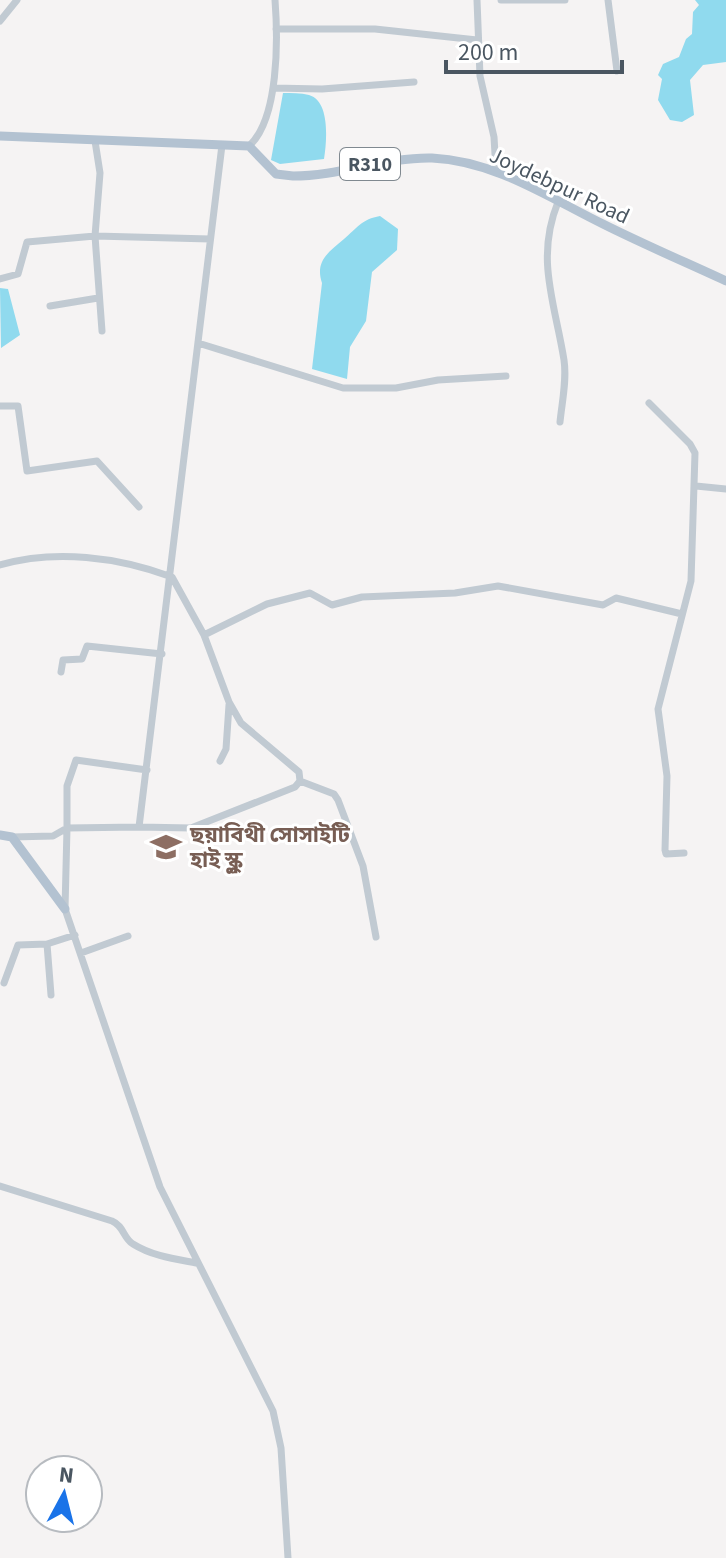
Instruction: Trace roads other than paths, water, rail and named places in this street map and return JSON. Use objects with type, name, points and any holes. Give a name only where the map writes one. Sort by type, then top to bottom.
[{"type":"main road","points":[[0,136],[249,146]]},
{"type":"main road","name":"Joydebpur Road","points":[[249,146],[276,174],[293,176],[379,162],[434,158],[475,164],[496,171],[726,281]]},
{"type":"main road","points":[[0,835],[12,837],[65,909]]},
{"type":"street","points":[[0,21],[17,0]]},
{"type":"street","points":[[249,146],[261,136],[273,88],[275,0]]},
{"type":"street","points":[[477,0],[480,76],[494,137],[496,171]]},
{"type":"street","points":[[501,0],[565,0]]},
{"type":"street","points":[[608,0],[617,71]]},
{"type":"street","points":[[276,29],[375,29],[477,40]]},
{"type":"street","points":[[273,88],[322,89],[414,82]]},
{"type":"street","points":[[95,141],[100,173],[95,236],[102,331]]},
{"type":"street","points":[[139,827],[172,577],[222,145]]},
{"type":"street","points":[[558,202],[546,232],[546,244],[553,316],[564,364],[560,422]]},
{"type":"street","points":[[0,279],[18,274],[27,242],[95,236],[210,239]]},
{"type":"street","points":[[50,306],[98,298]]},
{"type":"street","points":[[198,343],[343,388],[396,388],[438,380],[506,376]]},
{"type":"street","points":[[649,403],[690,444],[695,453],[692,572],[658,709],[667,776],[665,850],[666,854],[684,853]]},
{"type":"street","points":[[0,406],[18,406],[27,471],[97,461],[139,507]]},
{"type":"street","points":[[696,486],[726,489]]},
{"type":"street","points":[[0,565],[36,558],[80,557],[172,577],[204,635],[229,702],[241,723],[286,759],[299,772],[300,781],[295,787],[191,828],[67,828],[53,836],[12,837]]},
{"type":"street","points":[[204,635],[267,604],[310,593],[327,605],[362,597],[455,593],[498,586],[603,605],[616,598],[682,614]]},
{"type":"street","points":[[61,672],[64,658],[82,659],[87,646],[162,654]]},
{"type":"street","points":[[220,761],[226,749],[229,702]]},
{"type":"street","points":[[147,770],[73,762],[67,786],[65,909],[160,1187],[273,1411],[285,1491],[288,1558]]},
{"type":"street","points":[[300,781],[334,794],[338,800],[363,866],[376,937]]},
{"type":"street","points":[[4,983],[18,945],[47,944],[75,935]]},
{"type":"street","points":[[81,953],[128,936]]},
{"type":"street","points":[[47,944],[51,995]]},
{"type":"street","points":[[0,1186],[120,1224],[133,1244],[154,1254],[196,1263]]},
{"type":"water","points":[[695,0],[726,0],[726,62],[703,65],[690,80],[694,115],[682,122],[670,120],[658,100],[662,79],[658,75],[663,64],[679,57],[686,39],[692,34],[693,12],[699,5]]},
{"type":"water","points":[[283,93],[309,95],[321,105],[326,122],[324,159],[280,164],[271,160]]},
{"type":"water","points":[[380,216],[398,229],[397,250],[372,272],[366,321],[350,347],[347,379],[312,369],[322,283],[321,264],[360,224]]},
{"type":"water","points":[[0,288],[8,289],[20,335],[1,348]]},
{"type":"place","name":"ছয়াবিথী সোসাইটি হাই স্কুল","points":[[166,847]]}]
